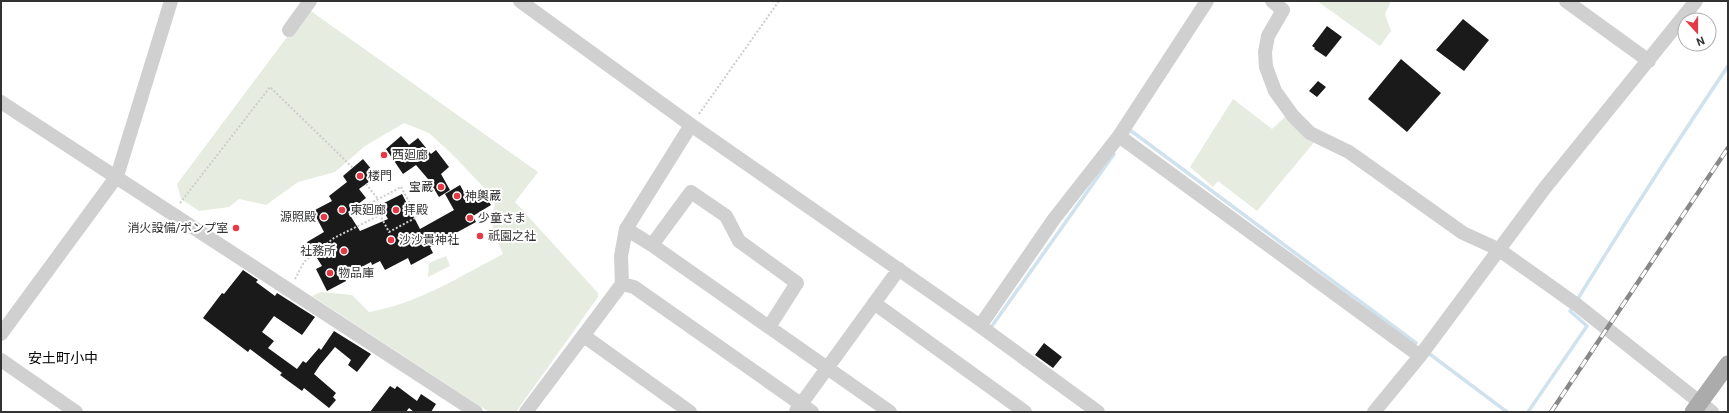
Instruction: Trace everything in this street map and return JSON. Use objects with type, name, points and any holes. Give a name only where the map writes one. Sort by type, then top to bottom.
[{"type":"main road","points":[[1702,409],[1728,364]]},
{"type":"street","points":[[1,334],[116,176],[171,1]]},
{"type":"street","points":[[289,30],[310,1]]},
{"type":"street","points":[[520,1],[691,125],[980,326],[1098,412]]},
{"type":"street","points":[[980,326],[1054,219],[1119,136],[1207,1]]},
{"type":"street","points":[[1272,1],[1283,10],[1268,36],[1265,52],[1266,67],[1275,91],[1293,116],[1310,133],[1349,152],[1462,233],[1498,249],[1575,303],[1702,409]]},
{"type":"street","points":[[1566,1],[1649,61]]},
{"type":"street","points":[[1374,412],[1420,356],[1498,249],[1696,1]]},
{"type":"street","points":[[1,102],[476,412]]},
{"type":"street","points":[[526,412],[622,284],[621,256],[626,229],[691,125]]},
{"type":"street","points":[[1119,136],[1420,356]]},
{"type":"street","points":[[652,245],[691,192],[726,216],[738,241],[796,283],[768,327]]},
{"type":"street","points":[[626,229],[652,245],[890,412]]},
{"type":"street","points":[[622,284],[634,287],[803,410],[828,368],[899,269]]},
{"type":"street","points":[[874,303],[1025,412]]},
{"type":"street","points":[[584,336],[690,412]]},
{"type":"street","points":[[1,360],[76,412]]},
{"type":"path","points":[[691,125],[779,1]]},
{"type":"path","points":[[173,213],[270,87],[353,168]]},
{"type":"path","points":[[366,184],[378,199]]},
{"type":"path","points":[[401,187],[417,217],[389,232],[380,215],[373,202],[401,187]]},
{"type":"path","points":[[289,290],[304,262],[334,238],[380,215]]},
{"type":"shaded area","points":[[1317,1],[1391,1],[1385,14],[1391,31],[1380,46]]},
{"type":"shaded area","name":"沙沙貴神社","points":[[308,9],[538,172],[515,202],[598,293],[598,297],[516,412],[489,412],[312,296],[321,292],[352,295],[369,312],[404,303],[421,296],[455,280],[503,254],[493,230],[492,219],[495,205],[490,194],[454,156],[429,133],[404,123],[365,146],[335,172],[298,182],[266,205],[239,199],[229,207],[199,211],[181,199],[177,184]]},
{"type":"shaded area","points":[[1233,99],[1272,129],[1288,114],[1316,140],[1257,211],[1218,181],[1213,187],[1190,167]]},
{"type":"shaded area","points":[[446,256],[450,266],[428,277],[429,263]]},
{"type":"building","points":[[1463,19],[1489,40],[1464,71],[1436,50]]},
{"type":"building","points":[[1327,26],[1342,37],[1326,57],[1312,46]]},
{"type":"building","points":[[1401,59],[1441,93],[1407,132],[1368,99]]},
{"type":"building","points":[[1318,81],[1326,87],[1317,97],[1309,91]]},
{"type":"building","points":[[401,136],[409,145],[418,138],[431,154],[436,150],[449,167],[441,174],[450,190],[439,197],[428,179],[416,165],[403,174],[386,149]]},
{"type":"building","points":[[363,159],[377,176],[359,189],[366,198],[348,212],[360,231],[388,219],[380,205],[402,194],[420,229],[454,210],[445,194],[460,185],[466,196],[481,188],[491,205],[473,216],[476,222],[430,247],[433,253],[411,265],[408,258],[385,270],[380,261],[372,265],[371,262],[344,277],[346,281],[327,291],[316,269],[322,266],[307,242],[324,232],[313,211],[332,201],[329,196],[347,182],[343,176]]},
{"type":"building","points":[[243,270],[258,280],[256,282],[275,296],[277,293],[315,317],[302,335],[274,316],[262,332],[274,341],[268,348],[297,369],[303,361],[306,363],[319,348],[321,350],[334,331],[371,354],[357,372],[348,365],[351,360],[335,347],[320,365],[314,374],[336,393],[333,397],[336,400],[329,408],[304,388],[302,391],[280,375],[282,373],[250,349],[248,352],[203,318],[222,293],[224,294]]},
{"type":"building","points":[[1044,343],[1062,357],[1053,368],[1035,355]]},
{"type":"building","points":[[390,386],[395,389],[397,386],[417,401],[421,394],[436,404],[431,412],[414,412],[409,408],[406,412],[370,412]]},
{"type":"waterway","points":[[1577,300],[1651,182],[1728,66]]},
{"type":"waterway","points":[[1128,133],[1130,130],[1416,343]]},
{"type":"waterway","points":[[992,326],[1114,154]]},
{"type":"waterway","points":[[1528,412],[1587,326],[1570,311],[1574,306]]},
{"type":"waterway","points":[[1427,352],[1507,412]]},
{"type":"railway","points":[[1551,412],[1728,148]]},
{"type":"place","name":"西廻廊","points":[[384,155]]},
{"type":"place","name":"楼門","points":[[360,176]]},
{"type":"place","name":"宝蔵","points":[[441,187]]},
{"type":"place","name":"神輿蔵","points":[[457,196]]},
{"type":"place","name":"東廻廊","points":[[342,210]]},
{"type":"place","name":"拝殿","points":[[396,210]]},
{"type":"place","name":"源照殿","points":[[324,217]]},
{"type":"place","name":"少童さま","points":[[470,218]]},
{"type":"place","name":"消火設備/ポンプ室","points":[[236,228]]},
{"type":"place","name":"祇園之社","points":[[480,236]]},
{"type":"place","name":"沙沙貴神社","points":[[391,240]]},
{"type":"place","name":"社務所","points":[[344,251]]},
{"type":"place","name":"物品庫","points":[[330,273]]},
{"type":"district","name":"安土町小中","points":[[63,358]]}]
